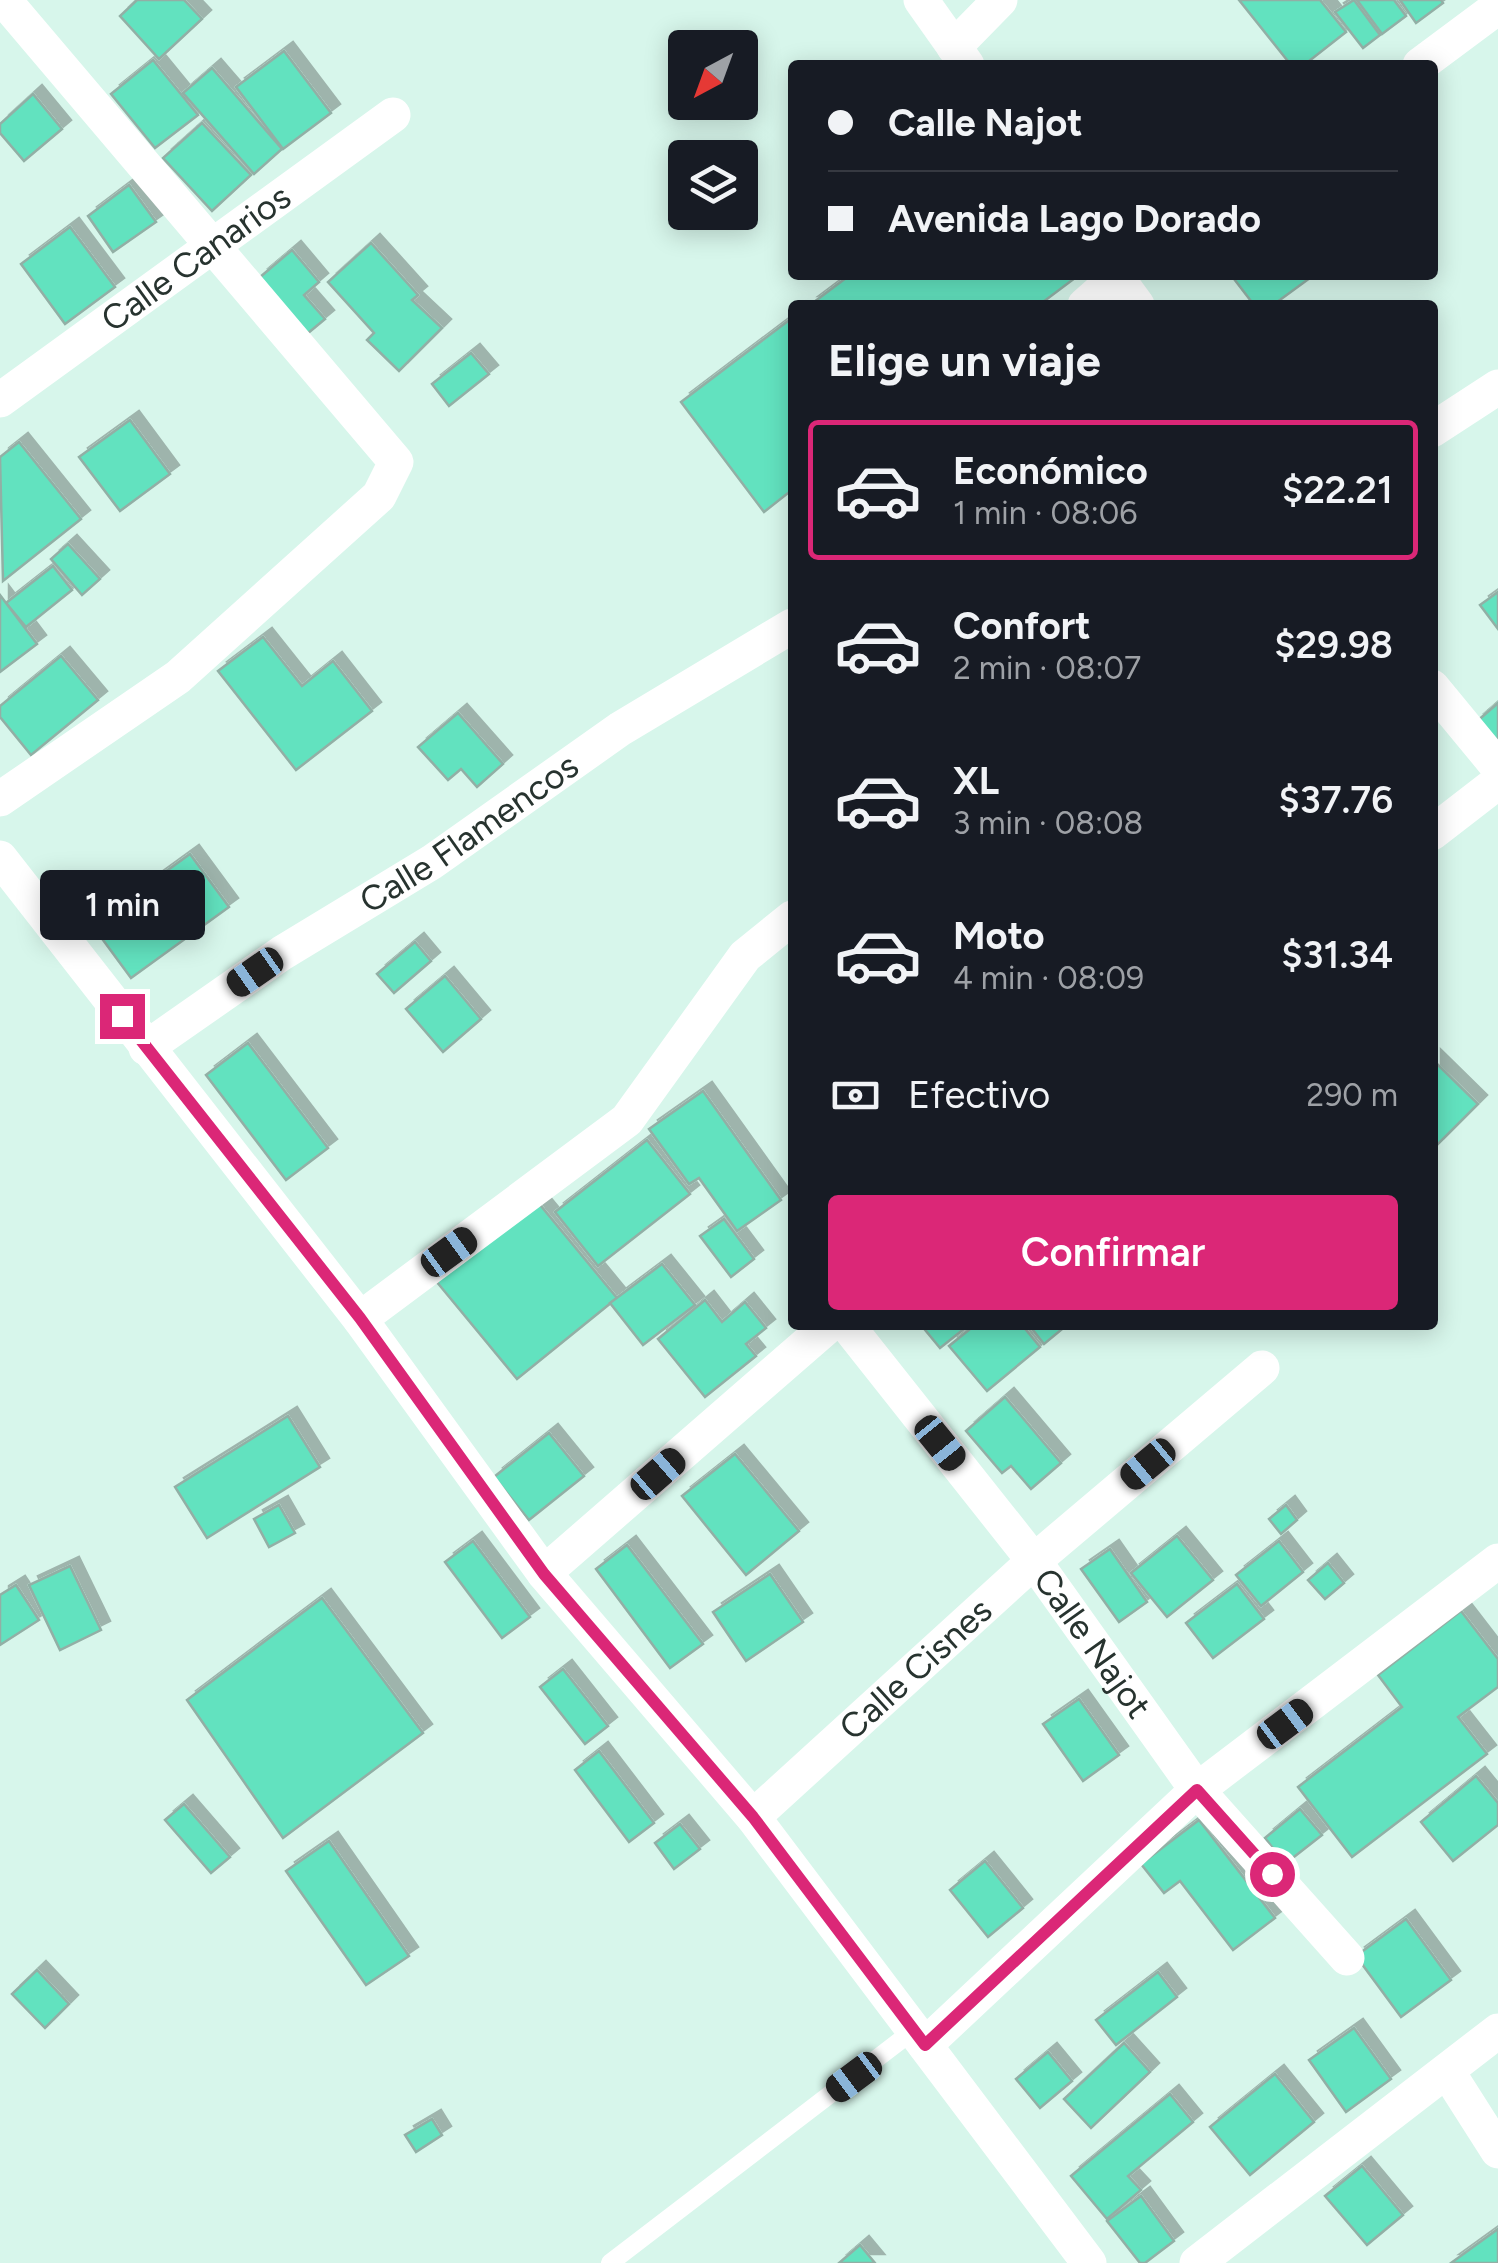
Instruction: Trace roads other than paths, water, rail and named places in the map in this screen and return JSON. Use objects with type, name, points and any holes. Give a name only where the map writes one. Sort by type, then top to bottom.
[{"type":"street","points":[[0,799],[178,677],[379,496],[396,462],[4,0]]},
{"type":"street","points":[[922,0],[961,56],[1000,0]]},
{"type":"street","points":[[1427,60],[1498,7]]},
{"type":"street","name":"Calle Canarios","points":[[0,400],[392,115]]},
{"type":"street","points":[[1093,300],[1122,283]]},
{"type":"street","points":[[1438,426],[1498,387]]},
{"type":"street","name":"Calle Flamencos","points":[[146,1048],[282,953],[432,862],[620,729],[788,628]]},
{"type":"street","points":[[1438,694],[1498,767]]},
{"type":"street","points":[[1438,827],[1498,782]]},
{"type":"street","points":[[0,858],[360,1318],[544,1574],[753,1817],[1089,2263]]},
{"type":"street","points":[[360,1318],[626,1120],[744,956],[788,921]]},
{"type":"street","points":[[544,1574],[823,1330]]},
{"type":"street","name":"Calle Najot","points":[[851,1330],[1034,1561],[1197,1790],[1347,1958]]},
{"type":"street","name":"Calle Cisnes","points":[[753,1817],[1034,1561],[1262,1368]]},
{"type":"street","points":[[920,2038],[1197,1790],[1495,1570]]},
{"type":"street","points":[[1197,2263],[1498,2031]]},
{"type":"street","points":[[1447,2072],[1498,2150]]},
{"type":"lane","points":[[610,2263],[920,2038]]}]
